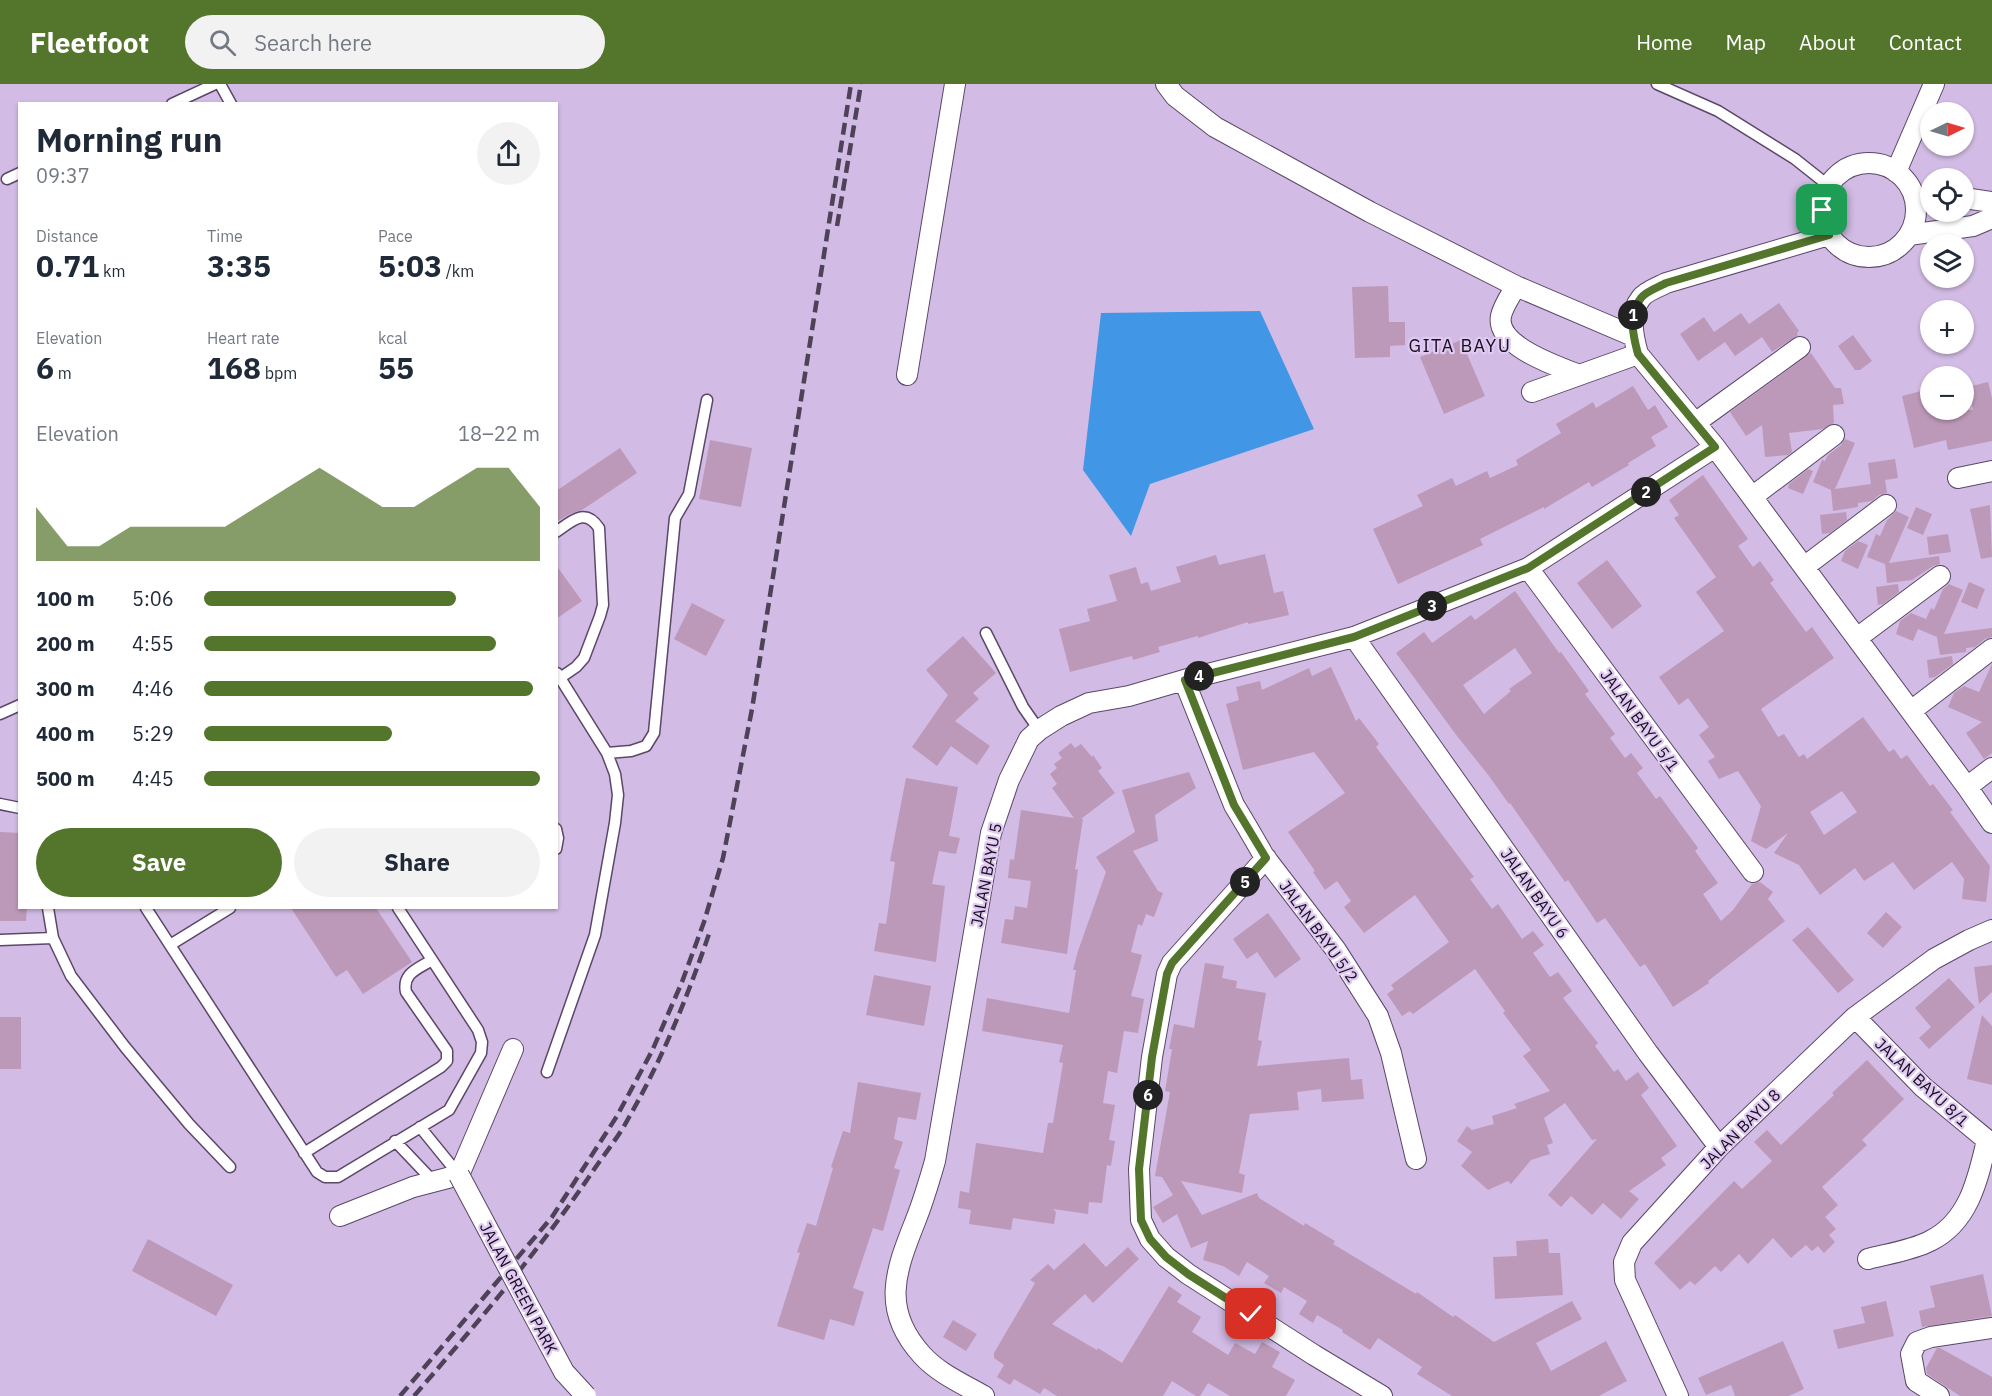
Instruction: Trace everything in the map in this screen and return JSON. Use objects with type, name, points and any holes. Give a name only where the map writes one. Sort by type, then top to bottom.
[{"type":"street","points":[[907,375],[956,84]]},
{"type":"street","points":[[1166,84],[1175,96],[1215,127],[1370,212],[1635,345],[1715,447],[1992,823]]},
{"type":"street","points":[[1896,172],[1934,84]]},
{"type":"street","points":[[1920,196],[1896,172],[1880,165],[1866,164],[1851,167],[1838,175],[1829,186],[1822,210],[1829,235],[1838,245],[1849,253],[1862,257],[1876,257],[1900,246],[1909,235],[1920,206]]},
{"type":"street","points":[[1974,199],[1992,202]]},
{"type":"street","points":[[1909,235],[1972,226],[1992,218]]},
{"type":"street","points":[[1635,345],[1633,315],[1642,297],[1666,283],[1829,235]]},
{"type":"street","points":[[1516,286],[1501,316],[1503,330],[1515,345],[1579,375]]},
{"type":"street","points":[[1532,392],[1579,375],[1635,345]]},
{"type":"street","points":[[1695,423],[1800,347]]},
{"type":"street","points":[[1752,497],[1834,435]]},
{"type":"street","name":"JALAN BAYU 5","points":[[976,1394],[923,1356],[907,1335],[896,1309],[896,1280],[903,1249],[925,1195],[935,1161],[992,833],[1009,780],[1029,739],[1061,716],[1089,704],[1129,696],[1354,637],[1528,568],[1715,447]]},
{"type":"street","points":[[1958,478],[1992,471]]},
{"type":"street","points":[[1804,567],[1886,505]]},
{"type":"street","name":"JALAN BAYU 5/1","points":[[1528,568],[1753,872]]},
{"type":"street","points":[[1857,638],[1940,576]]},
{"type":"street","name":"JALAN BAYU 6","points":[[1354,637],[1648,1053],[1719,1147]]},
{"type":"street","points":[[1911,711],[1992,649]]},
{"type":"street","name":"JALAN BAYU 5/2","points":[[1185,680],[1234,805],[1266,858],[1336,950],[1378,1016],[1391,1053],[1416,1159]]},
{"type":"street","points":[[1967,787],[1992,768]]},
{"type":"street","points":[[1266,858],[1172,963],[1167,974],[1152,1057],[1139,1169],[1141,1220],[1150,1239],[1166,1257],[1188,1274],[1382,1396]]},
{"type":"street","name":"JALAN BAYU 8","points":[[1678,1396],[1625,1280],[1624,1262],[1632,1243],[1719,1147],[1855,1017],[1934,959],[1992,930]]},
{"type":"street","name":"JALAN BAYU 8/1","points":[[1855,1017],[1923,1087],[1989,1141]]},
{"type":"street","points":[[340,1216],[434,1181],[459,1175],[513,1049]]},
{"type":"street","points":[[1868,1259],[1930,1242],[1953,1227],[1971,1199],[1989,1141]]},
{"type":"street","name":"JALAN GREEN PARK","points":[[459,1175],[564,1372],[586,1396]]},
{"type":"street","points":[[1939,1396],[1916,1380],[1911,1354],[1917,1342],[1931,1337],[1992,1328]]},
{"type":"lane","points":[[176,102],[215,84]]},
{"type":"lane","points":[[220,84],[230,102]]},
{"type":"lane","points":[[1657,84],[1718,111],[1795,159],[1829,186]]},
{"type":"lane","points":[[7,178],[18,174]]},
{"type":"lane","points":[[607,753],[631,751],[646,746],[654,733],[675,518],[689,494],[707,400]]},
{"type":"lane","points":[[548,1072],[595,935],[618,795],[615,774],[607,753],[558,675],[576,668],[584,658],[597,628],[603,605],[599,528],[594,520],[587,517],[578,518],[558,531]]},
{"type":"lane","points":[[986,633],[1023,706],[1039,730]]},
{"type":"lane","points":[[0,714],[18,706]]},
{"type":"lane","points":[[0,804],[18,808]]},
{"type":"lane","points":[[48,909],[53,938],[70,976],[189,1124],[230,1167]]},
{"type":"lane","points":[[147,909],[317,1173],[325,1177],[338,1177],[449,1110],[481,1053],[482,1042],[478,1030],[399,909]]},
{"type":"lane","points":[[170,945],[228,909]]},
{"type":"lane","points":[[0,940],[53,938]]},
{"type":"lane","points":[[304,1153],[447,1061],[447,1051],[406,992],[404,983],[407,976],[432,960]]},
{"type":"lane","points":[[420,1127],[459,1175]]},
{"type":"lane","points":[[395,1141],[434,1181]]},
{"type":"water","points":[[1260,311],[1314,429],[1150,484],[1131,536],[1083,470],[1101,313]]},
{"type":"building","points":[[1388,286],[1389,322],[1405,322],[1405,345],[1390,346],[1390,357],[1355,358],[1352,287]]},
{"type":"building","points":[[1779,303],[1799,331],[1798,335],[1772,352],[1762,337],[1735,356],[1725,342],[1698,361],[1680,334],[1704,317],[1714,332],[1741,313],[1749,324]]},
{"type":"building","points":[[1853,335],[1872,361],[1860,370],[1855,370],[1838,346]]},
{"type":"building","points":[[1461,340],[1485,396],[1444,414],[1420,357]]},
{"type":"building","points":[[1811,353],[1835,388],[1841,388],[1844,404],[1833,405],[1834,423],[1823,429],[1789,433],[1792,452],[1788,455],[1765,457],[1762,425],[1746,436],[1730,412]]},
{"type":"building","points":[[1988,382],[1992,398],[1992,441],[1948,450],[1946,440],[1914,448],[1902,396],[1920,391],[1920,420],[1974,420],[1974,386]]},
{"type":"building","points":[[1633,386],[1648,410],[1655,405],[1668,427],[1651,437],[1656,446],[1592,487],[1589,482],[1544,509],[1544,507],[1480,539],[1483,545],[1398,584],[1373,529],[1423,506],[1417,495],[1452,478],[1456,486],[1487,471],[1490,478],[1518,465],[1516,460],[1561,433],[1556,424],[1593,402],[1596,408]]},
{"type":"building","points":[[1845,439],[1855,443],[1835,489],[1871,484],[1868,463],[1895,459],[1898,478],[1885,480],[1887,493],[1879,495],[1872,501],[1858,503],[1858,507],[1833,511],[1831,490],[1813,482],[1822,460],[1825,461],[1828,455]]},
{"type":"building","points":[[710,440],[752,448],[741,507],[699,499]]},
{"type":"building","points":[[620,448],[637,473],[582,510],[558,521],[558,490]]},
{"type":"building","points":[[1808,469],[1813,471],[1803,494],[1788,488],[1789,484]]},
{"type":"building","points":[[1703,475],[1748,539],[1738,546],[1753,567],[1760,561],[1774,580],[1770,583],[1806,632],[1812,627],[1834,658],[1761,709],[1778,737],[1784,734],[1799,757],[1804,754],[1807,759],[1863,717],[1889,752],[1894,749],[1901,759],[1907,755],[1930,786],[1933,784],[1953,810],[1950,812],[1990,866],[1986,902],[1962,899],[1964,879],[1952,862],[1914,890],[1893,862],[1864,881],[1855,868],[1820,895],[1799,865],[1774,853],[1788,833],[1766,849],[1751,841],[1761,806],[1738,771],[1719,779],[1708,761],[1715,757],[1699,735],[1709,727],[1688,698],[1679,705],[1659,677],[1724,631],[1696,592],[1716,577],[1674,518],[1679,515],[1669,500]],"holes":[[[1842,791],[1857,812],[1824,835],[1810,812]]]},
{"type":"building","points":[[1990,505],[1992,557],[1981,559],[1970,509]]},
{"type":"building","points":[[1916,507],[1932,514],[1923,535],[1907,528]]},
{"type":"building","points":[[1896,511],[1909,517],[1889,563],[1939,556],[1940,564],[1912,580],[1887,583],[1885,564],[1867,557],[1876,534],[1880,536],[1887,520]]},
{"type":"building","points":[[1846,512],[1847,520],[1830,533],[1822,534],[1820,515]]},
{"type":"building","points":[[1948,534],[1951,552],[1929,555],[1927,537]]},
{"type":"building","points":[[1858,541],[1868,545],[1858,569],[1841,561],[1845,551]]},
{"type":"building","points":[[1265,554],[1274,593],[1283,591],[1289,615],[1248,624],[1248,622],[1198,638],[1198,636],[1158,647],[1160,652],[1133,660],[1132,656],[1070,672],[1059,629],[1090,621],[1087,609],[1117,601],[1109,575],[1136,567],[1141,584],[1148,582],[1151,591],[1181,582],[1176,567],[1216,555],[1219,565]]},
{"type":"building","points":[[1607,560],[1642,606],[1612,629],[1577,583]]},
{"type":"building","points":[[558,568],[582,601],[558,618]]},
{"type":"building","points":[[1969,582],[1985,589],[1977,609],[1961,602]]},
{"type":"building","points":[[1898,584],[1899,592],[1878,605],[1876,587]]},
{"type":"building","points":[[1949,584],[1963,590],[1944,634],[1992,628],[1992,637],[1985,639],[1975,647],[1966,648],[1966,652],[1940,655],[1937,637],[1918,629],[1913,641],[1896,634],[1900,621],[1911,613],[1926,619],[1931,608],[1934,610],[1943,589]]},
{"type":"building","points":[[1515,591],[1589,691],[1585,694],[1615,734],[1610,738],[1625,758],[1631,753],[1643,768],[1637,773],[1656,799],[1660,796],[1698,848],[1695,851],[1718,883],[1703,894],[1721,921],[1733,910],[1752,884],[1760,882],[1773,892],[1768,899],[1785,921],[1708,981],[1709,983],[1673,1007],[1645,964],[1640,967],[1605,918],[1597,923],[1568,880],[1565,882],[1510,803],[1396,653],[1424,632],[1432,643],[1471,615],[1475,620]],"holes":[[[1515,648],[1532,673],[1509,689],[1511,691],[1484,714],[1463,685]]]},
{"type":"building","points":[[692,603],[725,620],[706,656],[674,639]]},
{"type":"building","points":[[963,636],[996,673],[973,693],[979,699],[955,721],[990,746],[977,765],[951,746],[937,766],[912,747],[948,695],[926,670]]},
{"type":"building","points":[[1952,656],[1953,664],[1935,677],[1929,678],[1927,660]]},
{"type":"building","points":[[1992,664],[1992,753],[1984,759],[1966,733],[1982,722],[1948,707],[1954,693],[1964,686],[1979,692]]},
{"type":"building","points":[[1331,667],[1356,721],[1359,718],[1379,744],[1376,747],[1474,877],[1470,879],[1492,909],[1498,904],[1522,939],[1533,931],[1544,945],[1533,953],[1550,977],[1558,972],[1572,991],[1563,998],[1598,1043],[1595,1046],[1614,1072],[1618,1069],[1626,1081],[1638,1072],[1649,1088],[1641,1095],[1677,1146],[1661,1158],[1666,1165],[1629,1191],[1639,1199],[1621,1219],[1603,1203],[1592,1215],[1571,1196],[1561,1207],[1548,1195],[1597,1139],[1592,1140],[1565,1103],[1544,1118],[1553,1143],[1547,1145],[1550,1154],[1531,1160],[1511,1184],[1508,1181],[1488,1190],[1461,1166],[1472,1152],[1457,1141],[1467,1126],[1472,1130],[1494,1124],[1492,1116],[1517,1108],[1514,1104],[1550,1091],[1523,1056],[1531,1050],[1503,1013],[1505,1011],[1475,969],[1413,1014],[1410,1011],[1402,1016],[1387,994],[1394,989],[1391,985],[1449,942],[1415,895],[1364,933],[1344,907],[1351,901],[1337,881],[1325,890],[1288,832],[1345,793],[1314,752],[1243,770],[1226,704],[1239,700],[1236,687],[1260,681],[1262,690],[1309,668],[1312,676]]},
{"type":"building","points":[[1071,743],[1075,748],[1081,744],[1092,757],[1093,755],[1102,768],[1098,771],[1115,793],[1081,819],[1083,819],[1075,870],[1078,869],[1067,954],[1001,943],[1005,919],[1013,920],[1015,906],[1027,908],[1031,881],[1008,878],[1010,859],[1014,860],[1021,810],[1074,818],[1052,788],[1057,784],[1050,774],[1057,768],[1054,764],[1062,758],[1058,753]]},
{"type":"building","points":[[1189,772],[1196,788],[1155,815],[1158,841],[1133,851],[1158,891],[1163,893],[1154,917],[1146,914],[1142,926],[1138,924],[1131,952],[1142,955],[1131,996],[1144,999],[1138,1033],[1124,1031],[1117,1073],[1108,1071],[1103,1103],[1115,1105],[1109,1140],[1115,1141],[1111,1166],[1107,1165],[1102,1203],[1089,1202],[1088,1214],[1053,1209],[1056,1212],[1054,1224],[1013,1218],[1011,1230],[969,1224],[971,1210],[958,1208],[960,1191],[969,1193],[976,1143],[1043,1153],[1048,1123],[1053,1123],[1063,1063],[1059,1062],[1063,1045],[982,1031],[987,998],[1069,1013],[1076,970],[1073,970],[1106,872],[1096,857],[1135,832],[1122,790]]},
{"type":"building","points":[[906,778],[958,787],[949,836],[960,838],[956,854],[939,851],[932,884],[945,886],[936,962],[874,951],[879,923],[886,924],[895,862],[890,861]]},
{"type":"building","points":[[0,832],[18,833],[18,909],[27,909],[26,921],[0,921]]},
{"type":"building","points":[[292,909],[377,909],[412,962],[363,994],[347,970],[336,977]]},
{"type":"building","points":[[1886,912],[1902,927],[1883,948],[1867,933]]},
{"type":"building","points":[[1268,913],[1301,959],[1275,978],[1257,952],[1247,959],[1233,939]]},
{"type":"building","points":[[1808,927],[1854,980],[1838,993],[1792,940]]},
{"type":"building","points":[[1205,963],[1224,966],[1222,978],[1237,981],[1236,988],[1266,993],[1258,1040],[1262,1041],[1257,1066],[1349,1058],[1351,1080],[1362,1079],[1364,1099],[1322,1102],[1321,1089],[1297,1092],[1299,1110],[1250,1114],[1239,1173],[1245,1175],[1242,1193],[1181,1181],[1202,1215],[1257,1193],[1259,1198],[1304,1226],[1305,1223],[1335,1241],[1333,1244],[1416,1294],[1417,1292],[1453,1317],[1455,1315],[1494,1342],[1572,1301],[1582,1319],[1536,1343],[1551,1371],[1606,1341],[1627,1381],[1599,1396],[1452,1396],[1417,1374],[1422,1367],[1378,1338],[1370,1350],[1342,1332],[1343,1330],[1317,1315],[1313,1323],[1299,1314],[1307,1301],[1284,1287],[1281,1293],[1264,1283],[1269,1276],[1247,1262],[1239,1276],[1223,1266],[1203,1260],[1208,1241],[1191,1248],[1177,1214],[1163,1223],[1153,1207],[1173,1195],[1162,1177],[1155,1176],[1170,1092],[1165,1091],[1172,1049],[1169,1049],[1174,1024],[1194,1028]]},
{"type":"building","points":[[1992,965],[1992,992],[1979,1004],[1974,967]]},
{"type":"building","points":[[874,975],[931,986],[924,1026],[866,1015]]},
{"type":"building","points":[[1949,978],[1975,1007],[1929,1049],[1919,1038],[1931,1027],[1915,1008]]},
{"type":"building","points":[[1982,1015],[1992,1026],[1992,1085],[1967,1079]]},
{"type":"building","points":[[0,1017],[21,1017],[21,1069],[0,1069]]},
{"type":"building","points":[[1867,1060],[1904,1099],[1862,1140],[1867,1145],[1822,1187],[1838,1205],[1825,1217],[1836,1229],[1829,1235],[1835,1242],[1824,1253],[1818,1246],[1812,1251],[1806,1245],[1791,1258],[1773,1238],[1748,1264],[1739,1254],[1721,1272],[1715,1266],[1695,1285],[1690,1281],[1680,1290],[1654,1263],[1734,1181],[1742,1189],[1772,1161],[1754,1142],[1767,1130],[1781,1145]]},
{"type":"building","points":[[858,1082],[921,1093],[916,1120],[898,1117],[894,1139],[903,1142],[894,1168],[900,1170],[883,1231],[873,1228],[853,1288],[864,1292],[854,1326],[830,1319],[824,1340],[777,1326],[807,1223],[816,1226],[843,1131],[850,1133]]},
{"type":"building","points":[[148,1239],[233,1285],[216,1316],[132,1271]]},
{"type":"building","points":[[1548,1239],[1549,1253],[1560,1253],[1563,1295],[1495,1299],[1493,1257],[1517,1256],[1516,1241]]},
{"type":"building","points":[[1084,1243],[1106,1267],[1128,1247],[1139,1259],[1093,1303],[1085,1294],[1052,1324],[1122,1363],[1169,1286],[1182,1295],[1177,1302],[1201,1317],[1192,1332],[1228,1355],[1235,1343],[1255,1354],[1262,1342],[1280,1352],[1272,1367],[1295,1380],[1286,1396],[1230,1396],[1208,1383],[1200,1396],[1196,1396],[1172,1381],[1163,1396],[1057,1396],[1044,1388],[1040,1394],[1014,1379],[1010,1385],[997,1377],[1004,1365],[994,1358],[994,1353],[1035,1283],[1030,1280],[1048,1264],[1054,1270]]},
{"type":"building","points":[[1983,1274],[1992,1316],[1922,1327],[1919,1311],[1935,1307],[1930,1286]]},
{"type":"building","points":[[1886,1301],[1894,1336],[1838,1349],[1833,1330],[1865,1323],[1861,1307]]},
{"type":"building","points":[[953,1320],[977,1334],[966,1351],[943,1337]]},
{"type":"building","points":[[1783,1341],[1804,1389],[1789,1396],[1735,1396],[1731,1385],[1706,1395],[1698,1378]]},
{"type":"building","points":[[1937,1348],[1992,1377],[1992,1396],[1960,1396],[1927,1374],[1926,1368]]},
{"type":"railway","points":[[400,1396],[552,1217],[617,1116],[652,1051],[682,982],[704,922],[723,858],[752,709],[851,84]]},
{"type":"railway","points":[[837,226],[861,84]]},
{"type":"railway","points":[[414,1396],[530,1257],[621,1132],[663,1051],[693,980],[710,931]]},
{"type":"district","name":"GITA BAYU","points":[[1460,345]]},
{"type":"route","points":[[1251,1314],[1188,1274],[1166,1257],[1150,1239],[1141,1220],[1139,1169],[1152,1057],[1167,974],[1172,963],[1266,858],[1234,805],[1185,680],[1354,637],[1528,568],[1715,447],[1638,354],[1633,336],[1633,315],[1642,297],[1666,283],[1829,235],[1822,210]]}]
